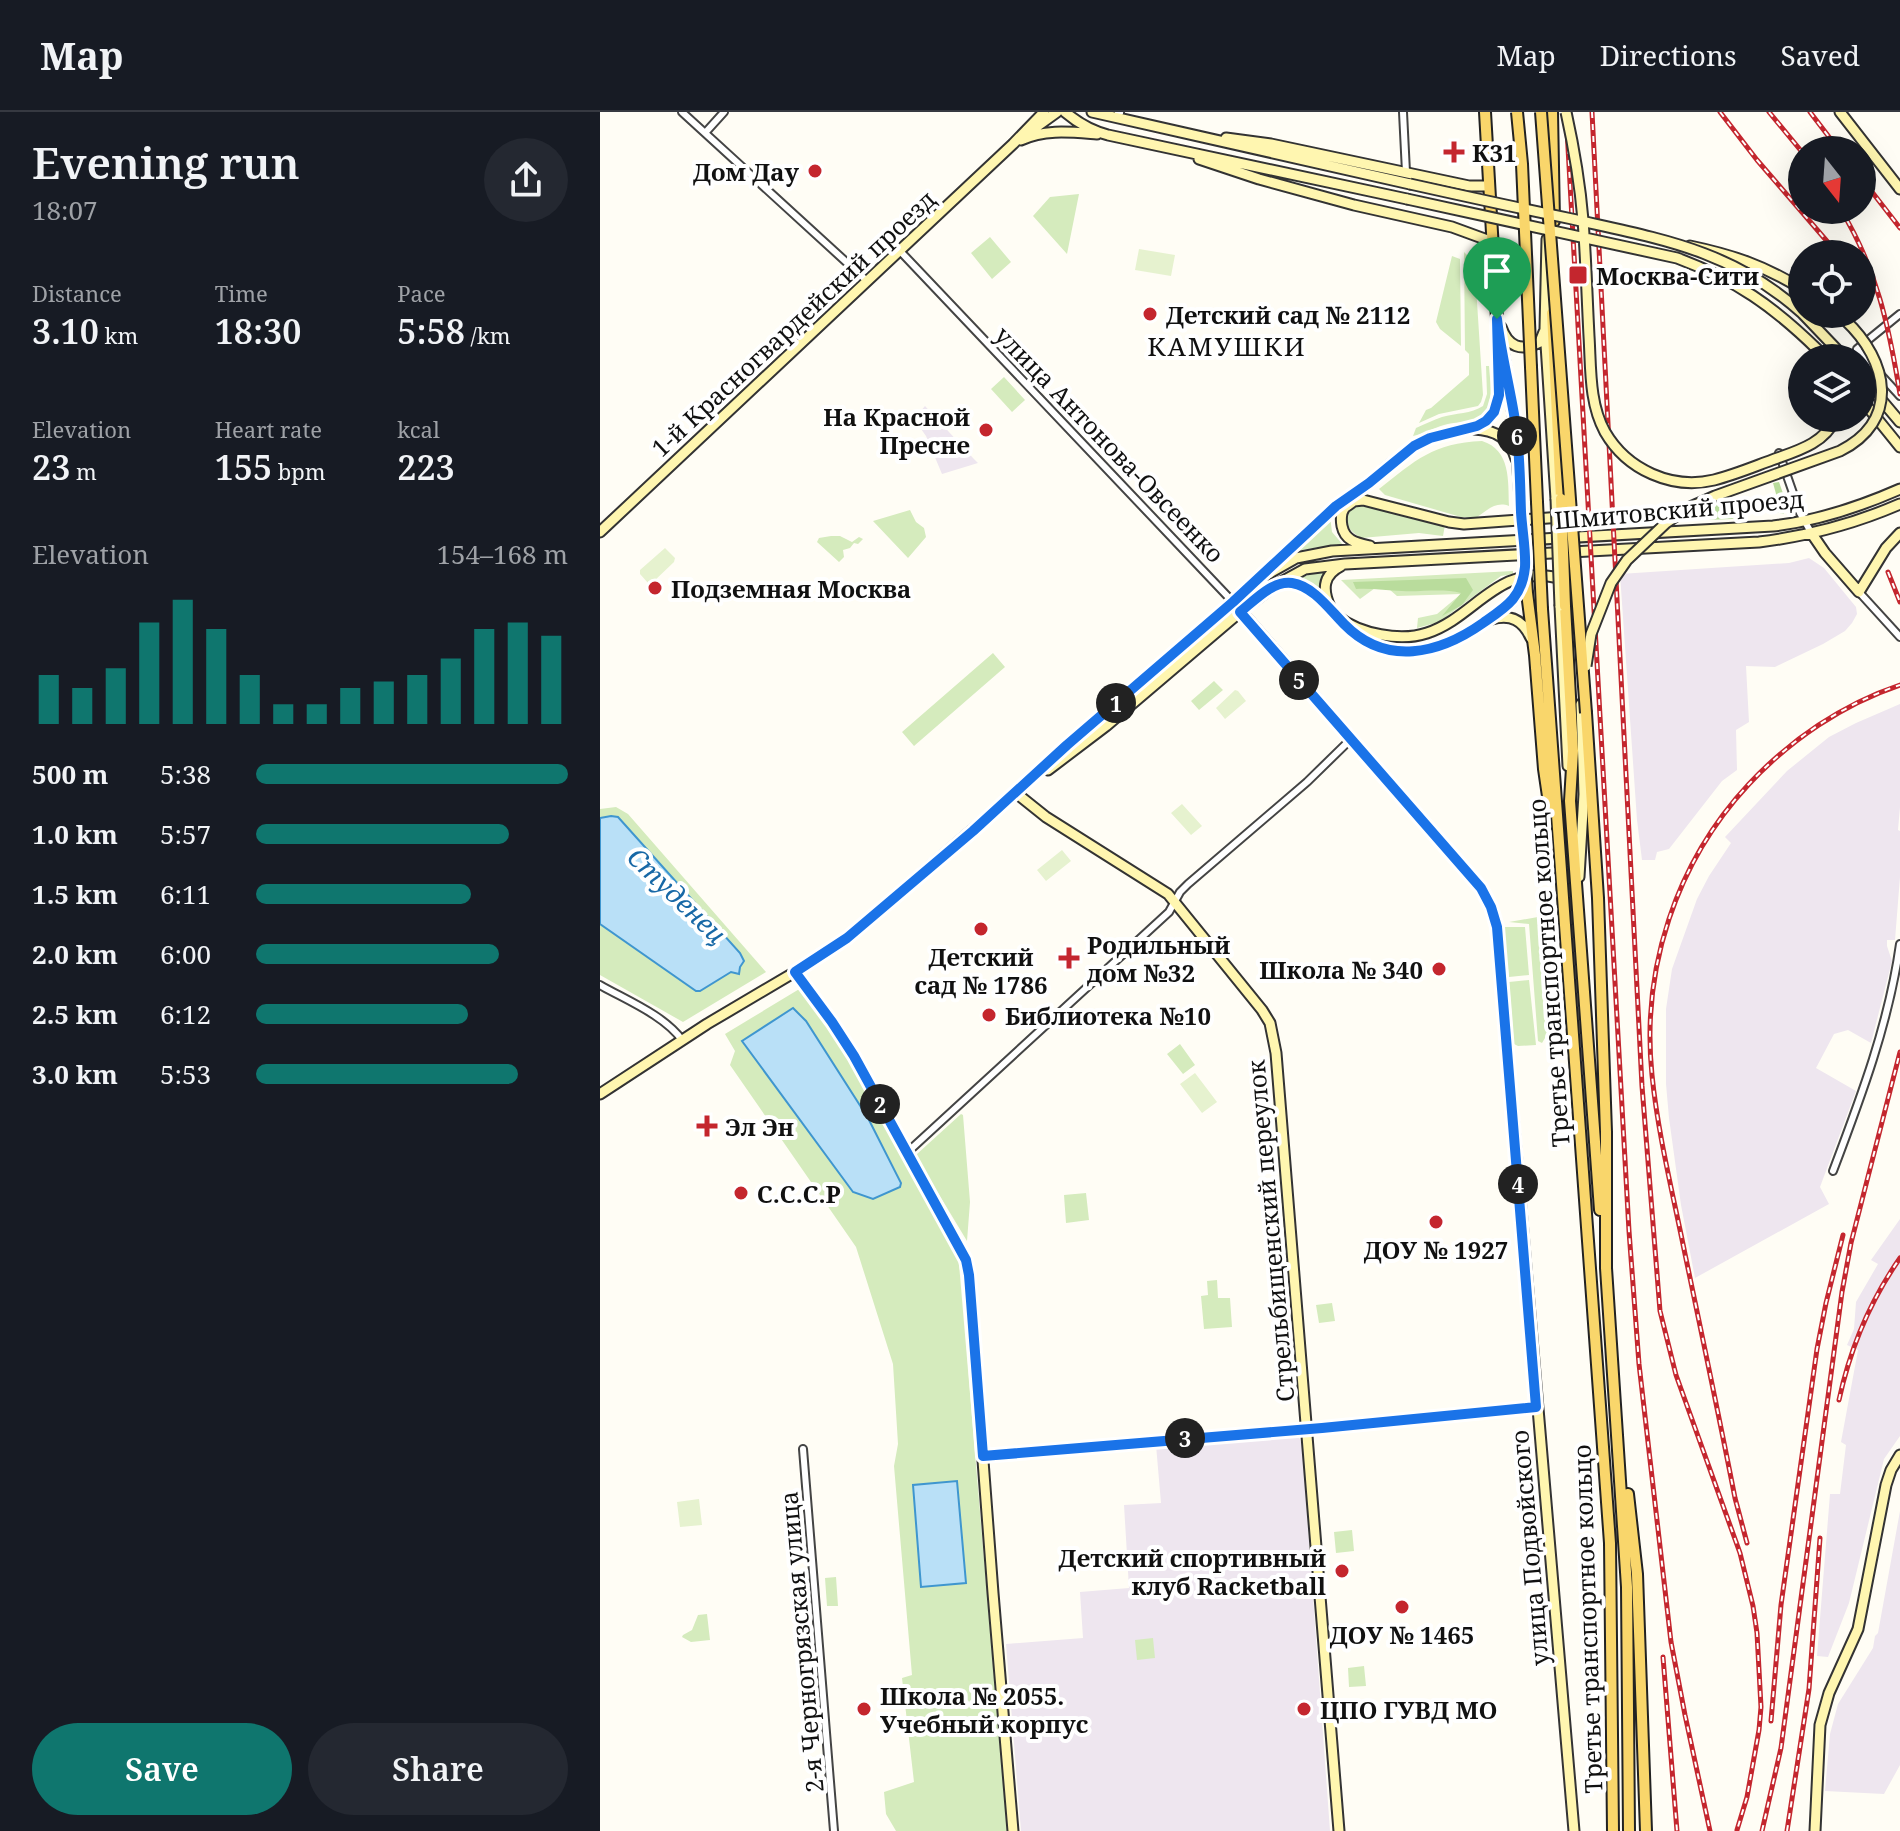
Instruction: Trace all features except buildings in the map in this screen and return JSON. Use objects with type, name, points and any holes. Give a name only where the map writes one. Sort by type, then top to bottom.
[{"type":"main road","name":"1-й Красногвардейский проезд","points":[[600,532],[1044,112]]},
{"type":"main road","name":"1-й Красногвардейский проезд","points":[[1013,144],[1057,112]]},
{"type":"main road","points":[[1065,112],[1078,122],[1108,135]]},
{"type":"main road","points":[[1092,112],[1718,252],[1750,261],[1788,281]]},
{"type":"main road","points":[[1119,112],[1149,126]]},
{"type":"main road","points":[[1233,602],[1336,506],[1414,446],[1430,438],[1482,424],[1496,406],[1499,388],[1497,319],[1485,112]]},
{"type":"main road","name":"Третье транспортное кольцо","points":[[1517,112],[1542,609],[1610,1543],[1613,1831]]},
{"type":"main road","points":[[1548,112],[1545,329],[1559,499]]},
{"type":"main road","name":"Третье транспортное кольцо","points":[[1548,112],[1562,606],[1573,751],[1570,801],[1618,1423],[1627,1587],[1629,1831]]},
{"type":"main road","name":"Третье транспортное кольцо","points":[[1548,112],[1598,898],[1606,1132],[1606,1268]]},
{"type":"main road","points":[[1566,112],[1580,192],[1593,389],[1602,424],[1619,450],[1627,459],[1653,475],[1679,481],[1704,482],[1804,449],[1828,432]]},
{"type":"main road","points":[[1840,112],[1900,189]]},
{"type":"main road","points":[[1013,144],[1056,131],[1108,135],[1677,258],[1747,290],[1810,344]]},
{"type":"main road","points":[[1172,132],[1271,144],[1469,186],[1489,186]]},
{"type":"main road","points":[[1165,147],[1259,179],[1452,227],[1493,242]]},
{"type":"main road","points":[[1677,243],[1717,257],[1755,277],[1788,301]]},
{"type":"main road","points":[[1347,506],[1363,500],[1464,524],[1566,515],[1570,507],[1570,482],[1553,248]]},
{"type":"main road","points":[[1497,319],[1507,341],[1520,346],[1540,342],[1545,329]]},
{"type":"main road","points":[[1497,319],[1516,429],[1525,567],[1523,592],[1535,655],[1544,769],[1559,855]]},
{"type":"main road","points":[[1816,328],[1831,344]]},
{"type":"main road","points":[[1586,713],[1586,658],[1591,634],[1604,596],[1627,560],[1666,523],[1688,508],[1840,451],[1862,438],[1875,422],[1883,398],[1880,371],[1869,347],[1853,328]]},
{"type":"main road","points":[[1876,394],[1900,422]]},
{"type":"main road","points":[[1876,417],[1900,447]]},
{"type":"main road","points":[[1454,432],[1474,429],[1490,431],[1507,441],[1515,457],[1520,492]]},
{"type":"main road","points":[[1369,483],[1347,506],[1341,519],[1345,535],[1357,543],[1381,549]]},
{"type":"main road","name":"Шмитовский проезд","points":[[600,1094],[847,938],[1233,602],[1263,577],[1296,558],[1323,552],[1732,530],[1790,524],[1852,508],[1900,489]]},
{"type":"main road","name":"Шмитовский проезд","points":[[1016,793],[1106,726],[1240,612],[1274,586],[1305,569],[1345,564],[1759,542],[1812,534],[1900,504]]},
{"type":"main road","points":[[1812,534],[1859,592],[1886,548],[1900,533]]},
{"type":"main road","points":[[1345,564],[1333,571],[1325,582],[1326,597],[1336,615],[1347,623],[1378,634],[1400,636],[1417,635],[1447,624],[1500,585],[1516,578],[1553,577],[1568,583],[1574,595],[1584,787],[1578,893]]},
{"type":"main road","points":[[1274,586],[1287,582],[1310,591],[1355,633],[1381,647],[1408,652],[1431,649],[1500,617],[1515,619],[1523,624],[1535,655]]},
{"type":"main road","points":[[1479,626],[1523,592]]},
{"type":"main road","name":"улица Антонова-Овсеенко","points":[[1233,602],[1351,739]]},
{"type":"main road","name":"улица Подвойского","points":[[1351,739],[1481,888],[1497,927],[1574,1831]]},
{"type":"main road","name":"Стрельбищенский переулок","points":[[1016,793],[1046,817],[1164,892],[1262,1010],[1272,1031],[1339,1831]]},
{"type":"main road","points":[[795,972],[854,1056],[966,1260],[1013,1831]]},
{"type":"main road","points":[[1618,1423],[1635,1545],[1646,1831]]},
{"type":"main road","points":[[1815,1831],[1822,1715],[1858,1629],[1882,1503],[1900,1455]]},
{"type":"street","points":[[682,112],[867,281]]},
{"type":"street","points":[[705,133],[724,112]]},
{"type":"street","points":[[1403,112],[1406,172]]},
{"type":"street","name":"улица Антонова-Овсеенко","points":[[900,251],[1233,602]]},
{"type":"street","points":[[1900,314],[1857,349],[1900,396]]},
{"type":"street","points":[[1779,453],[1800,513],[1812,534]]},
{"type":"street","points":[[1859,592],[1900,637]]},
{"type":"street","points":[[908,1155],[1169,912],[1188,884],[1307,782],[1351,739]]},
{"type":"street","points":[[1833,1171],[1874,1058],[1900,944]]},
{"type":"street","points":[[600,985],[663,1021],[682,1040]]},
{"type":"street","points":[[983,1456],[1536,1407]]},
{"type":"street","name":"2-я Черногрязская улица","points":[[803,1449],[834,1831]]},
{"type":"shaded area","points":[[925,406],[978,463],[942,474],[926,436],[914,419]]},
{"type":"shaded area","points":[[1809,558],[1824,568],[1856,607],[1857,614],[1845,631],[1775,667],[1746,666],[1749,722],[1736,730],[1737,770],[1722,781],[1669,849],[1657,852],[1655,860],[1642,860],[1620,574],[1789,563]]},
{"type":"shaded area","points":[[1900,704],[1900,877],[1895,940],[1887,940],[1892,961],[1871,1043],[1848,1030],[1834,1034],[1816,1068],[1856,1091],[1820,1187],[1829,1204],[1695,1278],[1669,1118],[1666,1009],[1672,969],[1697,899],[1731,843],[1725,837],[1787,771],[1829,737]]},
{"type":"shaded area","points":[[1900,1219],[1900,1436],[1884,1459],[1849,1603],[1828,1657],[1817,1656],[1830,1494],[1840,1494],[1846,1445],[1841,1442],[1858,1350],[1847,1345],[1854,1329],[1856,1302],[1878,1264],[1871,1260]]},
{"type":"shaded area","points":[[1291,1435],[1299,1437],[1302,1445],[1330,1831],[1021,1831],[1006,1644],[1083,1638],[1080,1592],[1129,1588],[1124,1505],[1161,1503],[1156,1445]]},
{"type":"shaded area","points":[[1900,1511],[1900,1765],[1884,1794],[1825,1791],[1830,1734],[1838,1704],[1873,1648],[1878,1633]]},
{"type":"green space","points":[[1079,194],[1067,254],[1033,216],[1050,197]]},
{"type":"green space","points":[[990,237],[1011,262],[992,279],[971,253]]},
{"type":"green space","points":[[1139,249],[1175,255],[1171,276],[1135,270]]},
{"type":"green space","points":[[1464,252],[1475,271],[1483,395],[1478,406],[1439,414],[1419,423],[1426,410],[1469,375],[1469,354],[1465,350]]},
{"type":"green space","points":[[1452,256],[1460,259],[1461,346],[1436,322]]},
{"type":"green space","points":[[1486,366],[1489,366],[1490,396],[1482,415],[1413,436],[1416,428],[1432,421],[1483,406],[1487,394]]},
{"type":"green space","points":[[1004,377],[1025,400],[1012,412],[991,389]]},
{"type":"green space","points":[[1482,441],[1498,451],[1503,459],[1508,477],[1509,506],[1496,505],[1476,518],[1461,517],[1385,495],[1379,489],[1438,449]]},
{"type":"green space","points":[[1779,482],[1786,502],[1784,514],[1757,512],[1732,519],[1624,523],[1624,516],[1631,511],[1778,501],[1773,483]]},
{"type":"green space","points":[[1358,505],[1445,525],[1443,536],[1419,533],[1361,538],[1350,529],[1347,521],[1351,508]]},
{"type":"green space","points":[[910,510],[916,522],[924,528],[926,537],[908,558],[873,521]]},
{"type":"green space","points":[[1330,516],[1332,532],[1344,546],[1296,551]]},
{"type":"green space","points":[[840,536],[852,542],[859,537],[863,539],[843,550],[844,557],[839,562],[817,542],[819,538]]},
{"type":"green space","points":[[665,548],[675,558],[674,562],[652,583],[648,583],[640,570]]},
{"type":"green space","points":[[1330,571],[1322,584],[1322,600],[1292,581],[1311,574]]},
{"type":"green space","points":[[1513,571],[1513,574],[1501,576],[1439,622],[1417,628],[1418,618],[1437,614],[1461,594],[1397,596],[1382,583],[1360,599],[1341,580]]},
{"type":"green space","points":[[1466,578],[1473,590],[1462,605],[1442,616],[1461,593],[1356,589],[1353,582]]},
{"type":"green space","points":[[993,653],[1005,667],[914,746],[902,732]]},
{"type":"green space","points":[[1214,681],[1223,690],[1199,710],[1191,701]]},
{"type":"green space","points":[[1235,690],[1246,701],[1225,719],[1216,708]]},
{"type":"green space","points":[[1182,804],[1202,826],[1191,835],[1171,813]]},
{"type":"green space","points":[[616,807],[628,814],[766,972],[683,1022],[600,975],[600,809]]},
{"type":"green space","points":[[1062,850],[1071,861],[1046,881],[1037,870]]},
{"type":"green space","points":[[1549,915],[1558,1030],[1548,1033],[1542,1043],[1538,1041],[1529,924],[1509,922]]},
{"type":"green space","points":[[1503,927],[1525,927],[1529,975],[1509,977]]},
{"type":"green space","points":[[1529,980],[1536,1045],[1518,1046],[1514,1044],[1509,982]]},
{"type":"green space","points":[[801,988],[853,1062],[955,1250],[959,1264],[1007,1831],[896,1831],[886,1814],[884,1792],[914,1782],[902,1678],[912,1675],[894,1466],[898,1444],[893,1364],[856,1247],[730,1065],[735,1051],[725,1034]]},
{"type":"green space","points":[[1180,1044],[1195,1065],[1183,1074],[1167,1054]]},
{"type":"green space","points":[[1195,1073],[1217,1102],[1202,1113],[1180,1084]]},
{"type":"green space","points":[[961,1114],[970,1202],[967,1241],[917,1158],[917,1154]]},
{"type":"green space","points":[[1086,1193],[1089,1220],[1066,1223],[1064,1195]]},
{"type":"green space","points":[[1217,1280],[1218,1298],[1230,1298],[1232,1327],[1204,1329],[1201,1296],[1208,1295],[1207,1281]]},
{"type":"green space","points":[[1332,1303],[1335,1321],[1319,1323],[1316,1305]]},
{"type":"green space","points":[[699,1499],[702,1525],[680,1527],[677,1502]]},
{"type":"green space","points":[[1352,1530],[1354,1551],[1336,1553],[1334,1532]]},
{"type":"green space","points":[[836,1577],[838,1606],[827,1606],[825,1578]]},
{"type":"green space","points":[[707,1614],[710,1640],[691,1642],[682,1637],[692,1630],[698,1615]]},
{"type":"green space","points":[[1153,1638],[1155,1658],[1137,1660],[1135,1640]]},
{"type":"green space","points":[[1364,1666],[1366,1686],[1349,1687],[1348,1668]]},
{"type":"water","name":"Студенец","points":[[618,817],[740,953],[744,961],[739,974],[731,972],[696,991],[600,924],[600,818]]},
{"type":"water","points":[[793,1008],[806,1021],[868,1118],[901,1183],[900,1187],[873,1199],[853,1192],[742,1041]]},
{"type":"water","points":[[957,1481],[966,1583],[921,1587],[913,1485]]},
{"type":"railway","points":[[1566,112],[1639,1364],[1671,1642],[1710,1831]]},
{"type":"railway","points":[[1592,112],[1642,1086],[1660,1311],[1676,1375],[1740,1553],[1757,1633],[1761,1707],[1759,1730],[1747,1797],[1737,1830]]},
{"type":"railway","points":[[1720,112],[1826,240]]},
{"type":"railway","points":[[1769,112],[1789,136]]},
{"type":"railway","points":[[1810,112],[1828,136]]},
{"type":"railway","points":[[1876,197],[1900,228]]},
{"type":"railway","points":[[1849,224],[1864,254],[1880,299],[1900,394]]},
{"type":"railway","points":[[1888,572],[1900,602]]},
{"type":"railway","points":[[1747,1543],[1735,1498],[1658,1120],[1650,1035],[1652,996],[1669,919],[1683,882],[1723,815],[1749,784],[1800,738],[1858,702],[1900,685]]},
{"type":"railway","points":[[1762,1831],[1781,1748],[1842,1292],[1851,1243],[1900,1052]]},
{"type":"railway","points":[[1771,1721],[1781,1605],[1817,1349],[1843,1235]]},
{"type":"railway","points":[[1839,1400],[1862,1326],[1900,1258]]},
{"type":"railway","points":[[1787,1831],[1809,1689],[1820,1538]]},
{"type":"railway","points":[[1663,1657],[1677,1831]]},
{"type":"place","name":"К31","points":[[1454,152]]},
{"type":"place","name":"Дом Дау","points":[[815,171]]},
{"type":"place","name":"Москва-Сити","points":[[1578,275]]},
{"type":"place","name":"Детский сад № 2112","points":[[1150,314]]},
{"type":"place","name":"На Красной Пресне","points":[[986,430]]},
{"type":"place","name":"Подземная Москва","points":[[655,588]]},
{"type":"place","name":"Детский сад № 1786","points":[[981,929]]},
{"type":"place","name":"Родильный дом №32","points":[[1069,958]]},
{"type":"place","name":"Школа № 340","points":[[1439,969]]},
{"type":"place","name":"Библиотека №10","points":[[989,1015]]},
{"type":"place","name":"Эл Эн","points":[[707,1126]]},
{"type":"place","name":"С.С.С.Р","points":[[741,1193]]},
{"type":"place","name":"ДОУ № 1927","points":[[1436,1222]]},
{"type":"place","name":"Детский спортивный клуб Racketball","points":[[1342,1571]]},
{"type":"place","name":"ДОУ № 1465","points":[[1402,1607]]},
{"type":"place","name":"Школа № 2055. Учебный корпус","points":[[864,1709]]},
{"type":"place","name":"ЦПО ГУВД МО","points":[[1304,1709]]},
{"type":"district","name":"КАМУШКИ","points":[[1227,346]]},
{"type":"route","points":[[1497,319],[1518,451],[1525,567],[1515,598],[1457,639],[1416,652],[1390,650],[1366,641],[1310,591],[1287,582],[1274,586],[1240,612],[1481,888],[1491,907],[1497,927],[1536,1407],[983,1456],[966,1260],[854,1056],[795,972],[847,938],[973,831],[1067,745],[1233,602],[1336,506],[1414,446],[1486,421],[1494,412],[1499,395],[1497,319]]}]
